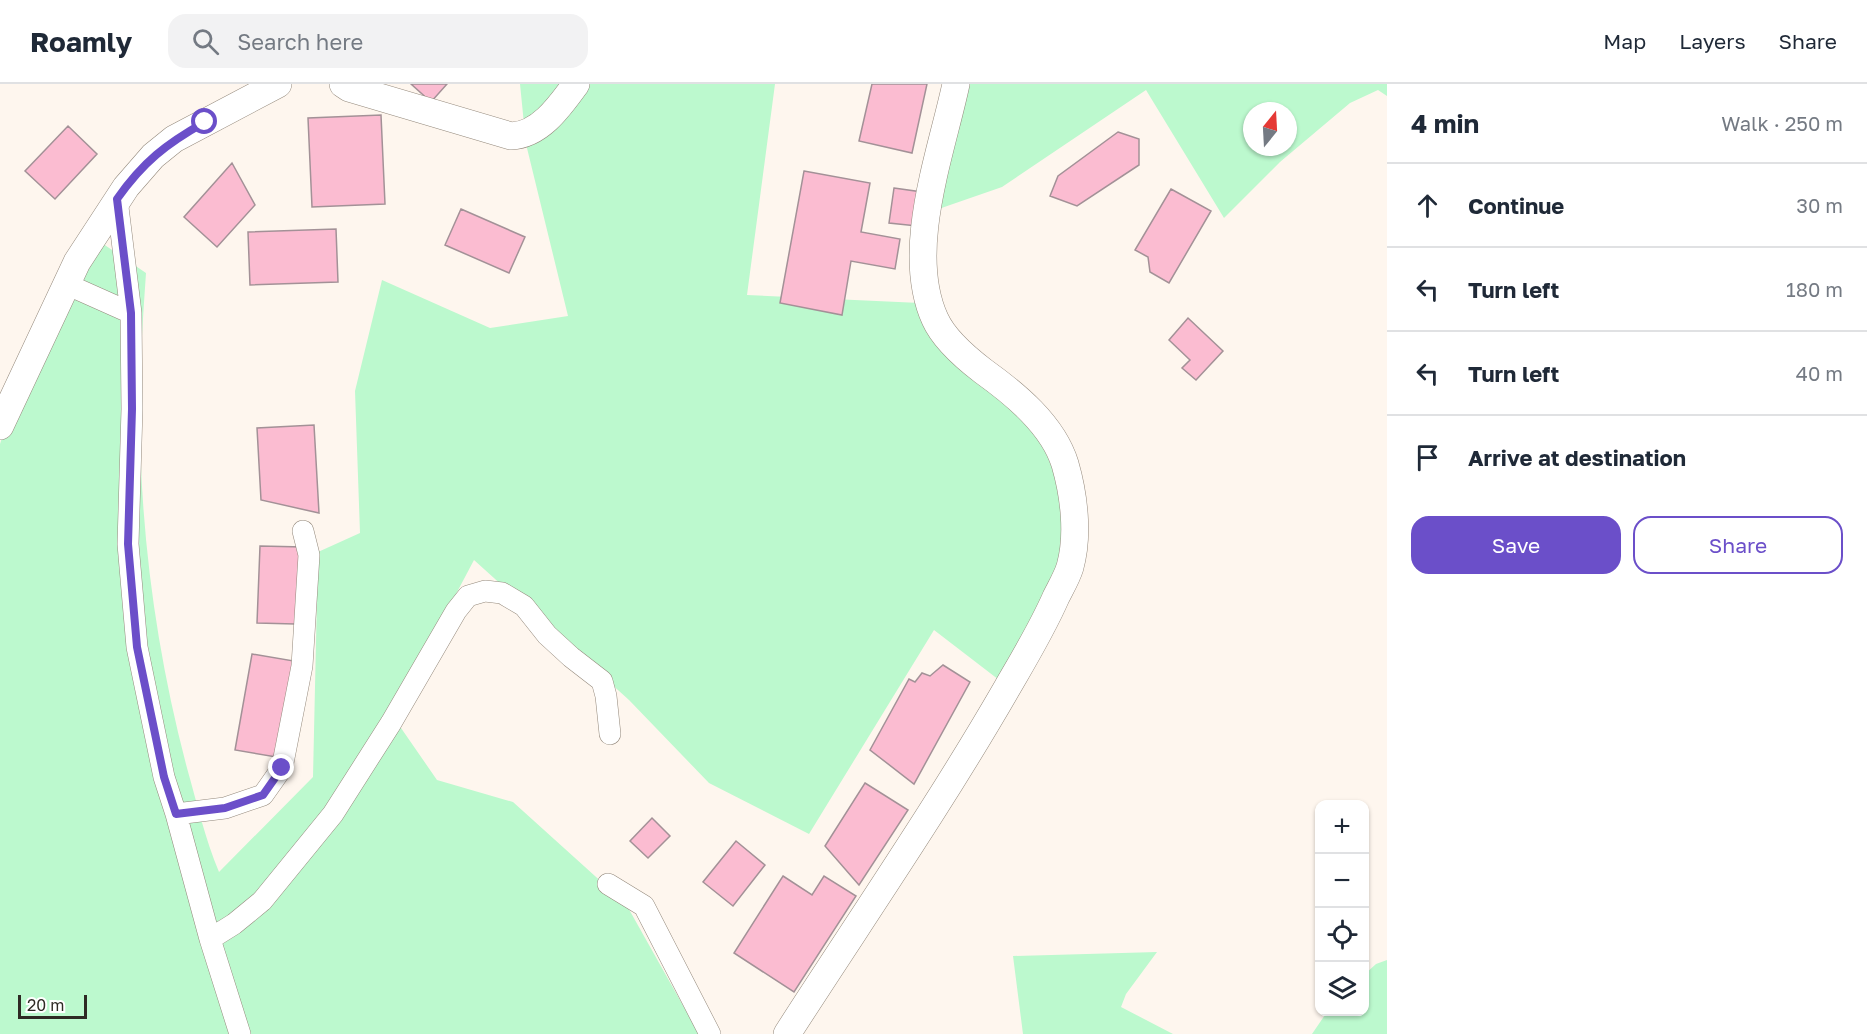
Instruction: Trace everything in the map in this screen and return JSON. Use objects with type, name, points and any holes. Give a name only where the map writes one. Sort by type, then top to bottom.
[{"type":"street","points":[[0,426],[77,261],[117,199],[153,156],[174,139],[278,84]]},
{"type":"street","points":[[343,84],[349,88],[511,136],[522,136],[543,123],[576,84]]},
{"type":"street","points":[[787,1034],[976,743],[1043,627],[1069,570],[1073,551],[1071,493],[1064,462],[1050,434],[1012,392],[977,366],[954,345],[936,322],[929,301],[923,253],[925,221],[956,84]]},
{"type":"street","points":[[117,199],[131,313],[132,409],[128,544],[137,647],[164,777],[210,939],[240,1034]]},
{"type":"street","points":[[66,284],[131,313]]},
{"type":"street","points":[[176,814],[225,808],[263,795],[282,768],[302,666],[309,555],[303,531]]},
{"type":"street","points":[[210,939],[262,902],[333,814],[391,723],[456,611],[468,596],[484,591],[502,593],[524,606],[547,634],[602,681],[610,734]]},
{"type":"street","points":[[608,884],[644,906],[710,1034]]},
{"type":"green space","points":[[520,84],[775,84],[747,295],[920,303],[1030,409],[1074,527],[1003,683],[934,630],[809,834],[709,783],[629,700],[474,560],[392,715],[437,780],[513,802],[626,904],[699,1034],[0,1034],[0,444],[8,419],[87,233],[146,273],[140,450],[151,588],[176,724],[201,821],[219,872],[313,777],[318,552],[360,533],[355,391],[382,280],[490,328],[568,316],[526,144]]},
{"type":"green space","points":[[957,84],[1387,84],[1387,96],[1378,90],[1350,103],[1297,148],[1297,102],[1243,102],[1243,156],[1287,156],[1224,218],[1146,90],[1002,187],[927,213]]},
{"type":"green space","points":[[1157,952],[1126,994],[1121,1007],[1173,1034],[1023,1034],[1013,956]]},
{"type":"green space","points":[[1387,960],[1387,1034],[1312,1034],[1324,1016],[1369,1016],[1369,970],[1376,964]]},
{"type":"building","points":[[411,84],[447,84],[431,102]]},
{"type":"building","points":[[872,84],[927,84],[912,153],[859,141]]},
{"type":"building","points":[[381,115],[385,204],[312,207],[308,118]]},
{"type":"building","points":[[68,126],[97,154],[55,199],[25,171]]},
{"type":"building","points":[[1118,132],[1139,139],[1139,165],[1077,206],[1050,196],[1058,176]]},
{"type":"building","points":[[232,163],[255,205],[217,247],[184,217]]},
{"type":"building","points":[[804,171],[870,183],[861,232],[900,239],[895,269],[851,261],[842,315],[780,303]]},
{"type":"building","points":[[894,188],[922,192],[917,226],[889,223]]},
{"type":"building","points":[[1171,189],[1211,211],[1169,283],[1150,272],[1148,257],[1135,250]]},
{"type":"building","points":[[461,209],[525,237],[509,273],[445,245]]},
{"type":"building","points":[[336,229],[338,282],[250,285],[248,232]]},
{"type":"building","points":[[1188,318],[1223,351],[1196,380],[1182,368],[1190,360],[1169,340]]},
{"type":"building","points":[[314,425],[319,513],[261,500],[257,428]]},
{"type":"building","points":[[260,546],[303,547],[295,624],[257,623]]},
{"type":"building","points":[[252,654],[294,661],[276,757],[235,750]]},
{"type":"building","points":[[943,665],[970,682],[914,784],[870,750],[909,679],[915,682],[922,673],[930,676]]},
{"type":"building","points":[[865,783],[908,810],[859,885],[825,846]]},
{"type":"building","points":[[652,818],[670,836],[648,858],[630,841]]},
{"type":"building","points":[[736,841],[765,865],[733,906],[703,882]]},
{"type":"building","points":[[783,876],[812,895],[824,876],[856,896],[794,992],[734,953]]},
{"type":"route","points":[[205,122],[174,139],[153,156],[117,199],[131,313],[132,409],[128,544],[137,647],[153,732],[176,814],[225,808],[263,795],[282,768]]}]
